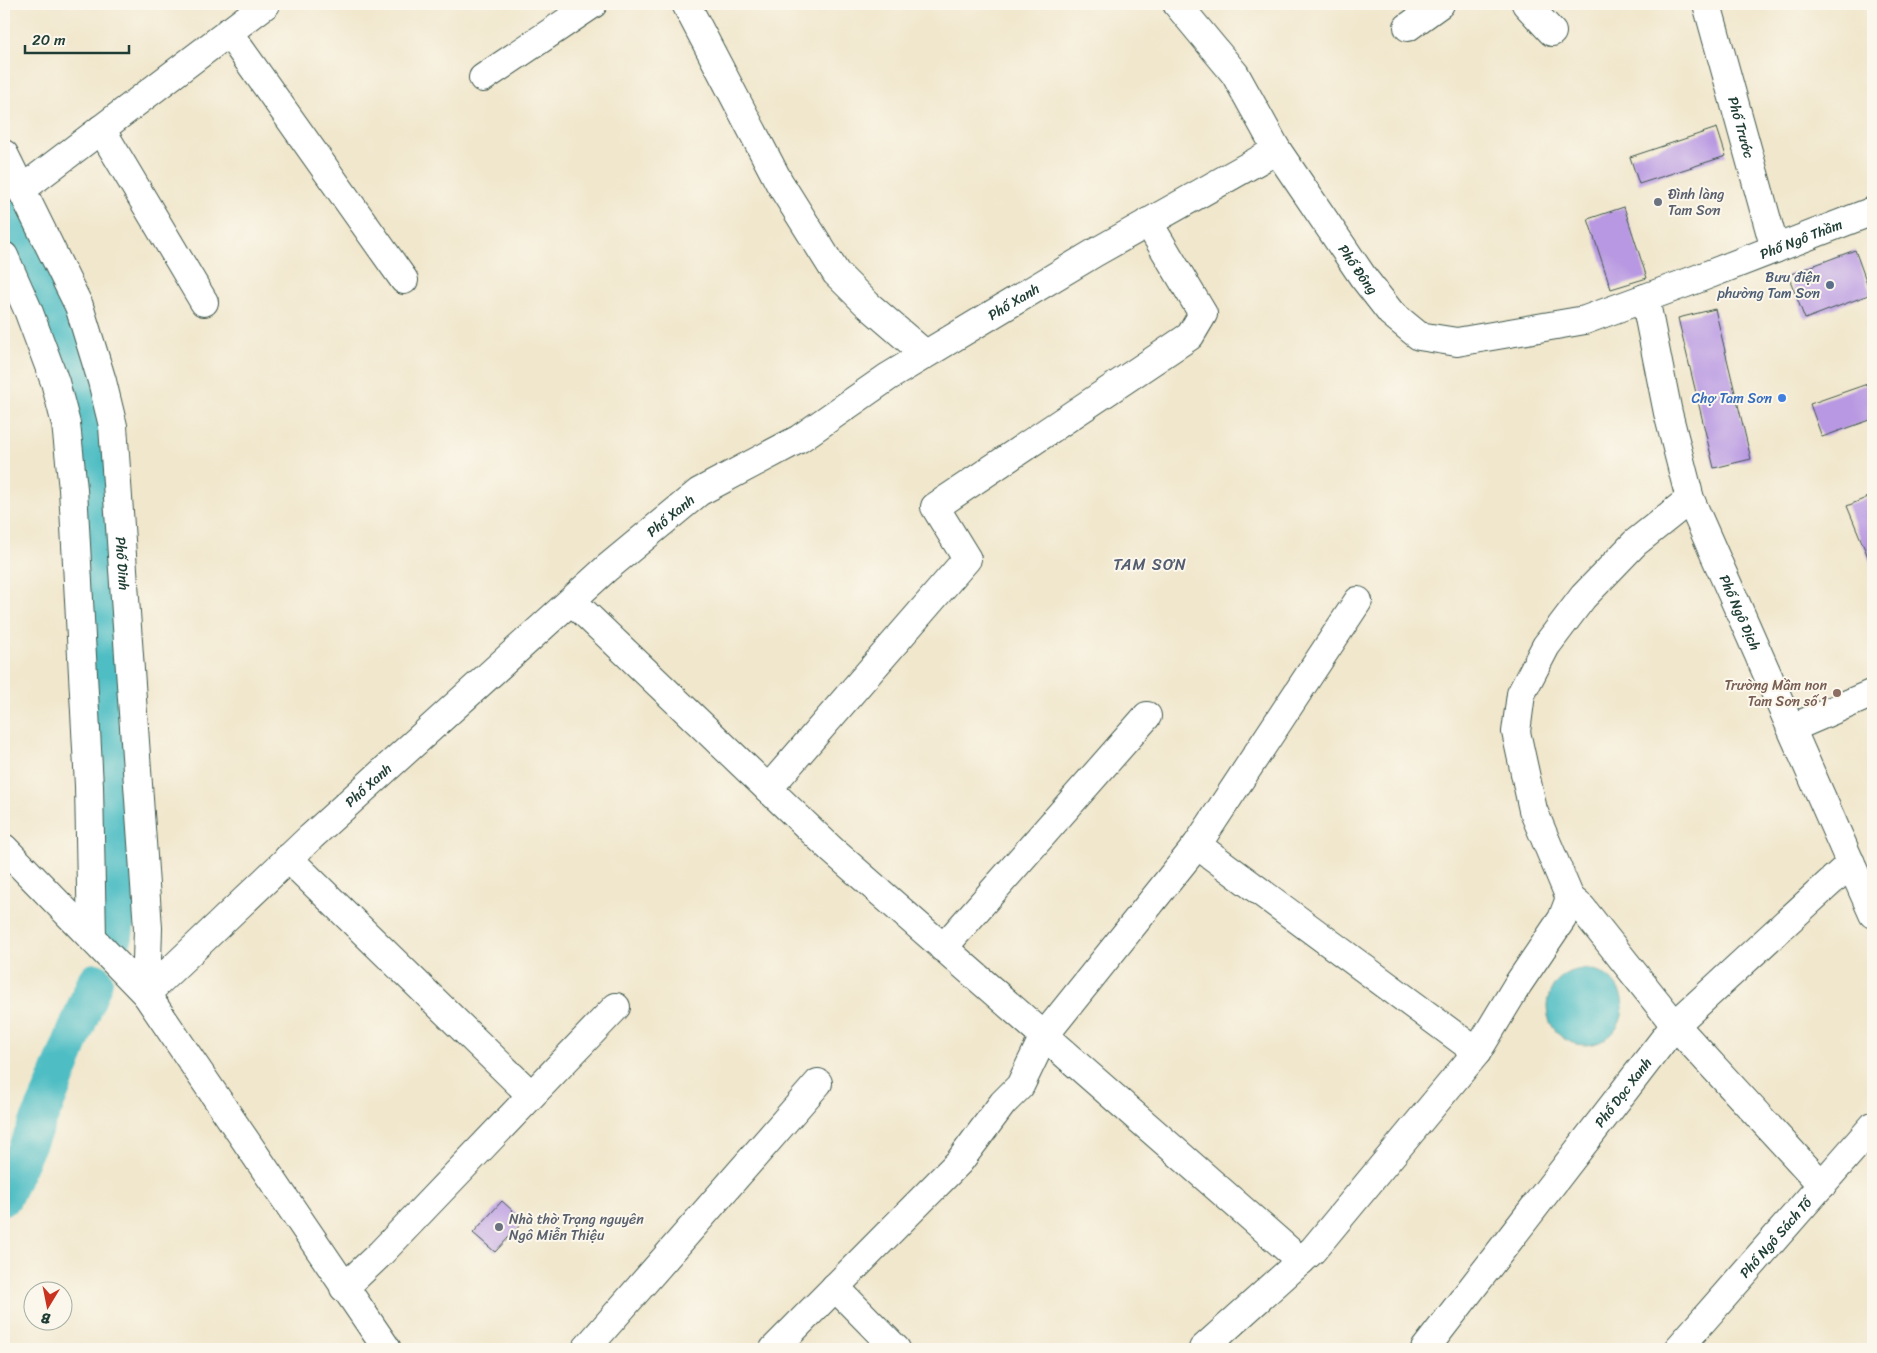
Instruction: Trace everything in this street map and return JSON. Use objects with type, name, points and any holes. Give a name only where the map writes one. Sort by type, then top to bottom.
[{"type":"street","points":[[21,190],[266,4]]},
{"type":"street","points":[[483,78],[593,4]]},
{"type":"street","points":[[686,4],[779,182],[836,273],[866,304],[925,354]]},
{"type":"street","name":"Phố Đông","points":[[1177,4],[1235,74],[1277,150],[1363,277],[1390,313],[1419,336],[1457,342],[1585,320],[1645,298]]},
{"type":"street","points":[[1408,28],[1440,4]]},
{"type":"street","points":[[1526,4],[1552,32]]},
{"type":"street","name":"Phố Trước","points":[[1707,4],[1774,249]]},
{"type":"street","points":[[228,32],[404,280]]},
{"type":"street","points":[[101,129],[204,302]]},
{"type":"street","name":"Phố Xanh","points":[[146,994],[288,858],[607,568],[699,492],[799,439],[888,377],[925,354],[1148,222],[1277,150]]},
{"type":"street","name":"Phố Dinh","points":[[4,154],[79,306],[102,381],[113,426],[148,928],[146,994]]},
{"type":"street","name":"Phố Ngô Thầm","points":[[1645,298],[1873,211]]},
{"type":"street","points":[[768,789],[968,559],[935,507],[1190,336],[1203,314],[1148,222]]},
{"type":"street","points":[[4,256],[28,310],[55,382],[66,424],[73,489],[90,786],[92,938]]},
{"type":"street","name":"Phố Ngô Dịch","points":[[1645,298],[1668,413],[1690,499],[1873,914]]},
{"type":"street","points":[[1690,499],[1635,543],[1583,597],[1546,646],[1521,694],[1516,732],[1533,810],[1570,898],[1582,908],[1675,1025],[1822,1185]]},
{"type":"street","points":[[572,601],[832,850],[1301,1261]]},
{"type":"street","points":[[774,1349],[959,1162],[1003,1103],[1020,1086],[1044,1036],[1197,845],[1358,601]]},
{"type":"street","points":[[1792,728],[1873,694]]},
{"type":"street","points":[[943,948],[1147,716]]},
{"type":"street","points":[[1197,845],[1477,1052]]},
{"type":"street","points":[[4,848],[146,994],[387,1349]]},
{"type":"street","points":[[288,858],[531,1095]]},
{"type":"street","name":"Phố Dọc Xanh","points":[[1425,1349],[1675,1025],[1851,863]]},
{"type":"street","points":[[1203,1349],[1313,1250],[1477,1052],[1518,984],[1562,919],[1570,898]]},
{"type":"street","points":[[344,1288],[380,1254],[616,1007]]},
{"type":"street","points":[[586,1349],[818,1083]]},
{"type":"street","name":"Phố Ngô Sách Tố","points":[[1678,1349],[1873,1126]]},
{"type":"street","points":[[835,1287],[896,1349]]},
{"type":"water","points":[[1578,969],[1592,969],[1606,975],[1617,986],[1623,1000],[1620,1022],[1612,1034],[1592,1045],[1578,1045],[1564,1039],[1553,1028],[1547,1014],[1547,1000],[1553,986],[1564,975]]},
{"type":"building","points":[[1717,128],[1726,156],[1639,184],[1630,157]]},
{"type":"building","points":[[1624,207],[1647,278],[1611,289],[1588,219]]},
{"type":"building","name":"Bưu điện phường Tam Sơn","points":[[1855,250],[1871,294],[1805,319],[1788,275]]},
{"type":"building","points":[[1715,309],[1751,459],[1714,468],[1678,318]]},
{"type":"building","points":[[1873,382],[1873,419],[1822,437],[1810,404]]},
{"type":"building","points":[[1873,495],[1873,569],[1847,506]]},
{"type":"building","name":"Nhà thờ Trạng nguyên Ngô Miễn Thiệu","points":[[502,1201],[524,1221],[495,1252],[473,1233]]},
{"type":"waterway","points":[[4,204],[72,350],[87,425],[98,532],[118,908],[115,936]]},
{"type":"waterway","points":[[4,1197],[50,1095],[95,981]]},
{"type":"place","name":"Đình làng Tam Sơn","points":[[1658,202]]},
{"type":"place","name":"Bưu điện phường Tam Sơn","points":[[1830,285]]},
{"type":"place","name":"Chợ Tam Sơn","points":[[1782,398]]},
{"type":"place","name":"Trường Mầm non Tam Sơn số 1","points":[[1837,693]]},
{"type":"place","name":"Nhà thờ Trạng nguyên Ngô Miễn Thiệu","points":[[499,1227]]},
{"type":"district","name":"TAM SƠN","points":[[1150,564]]}]
